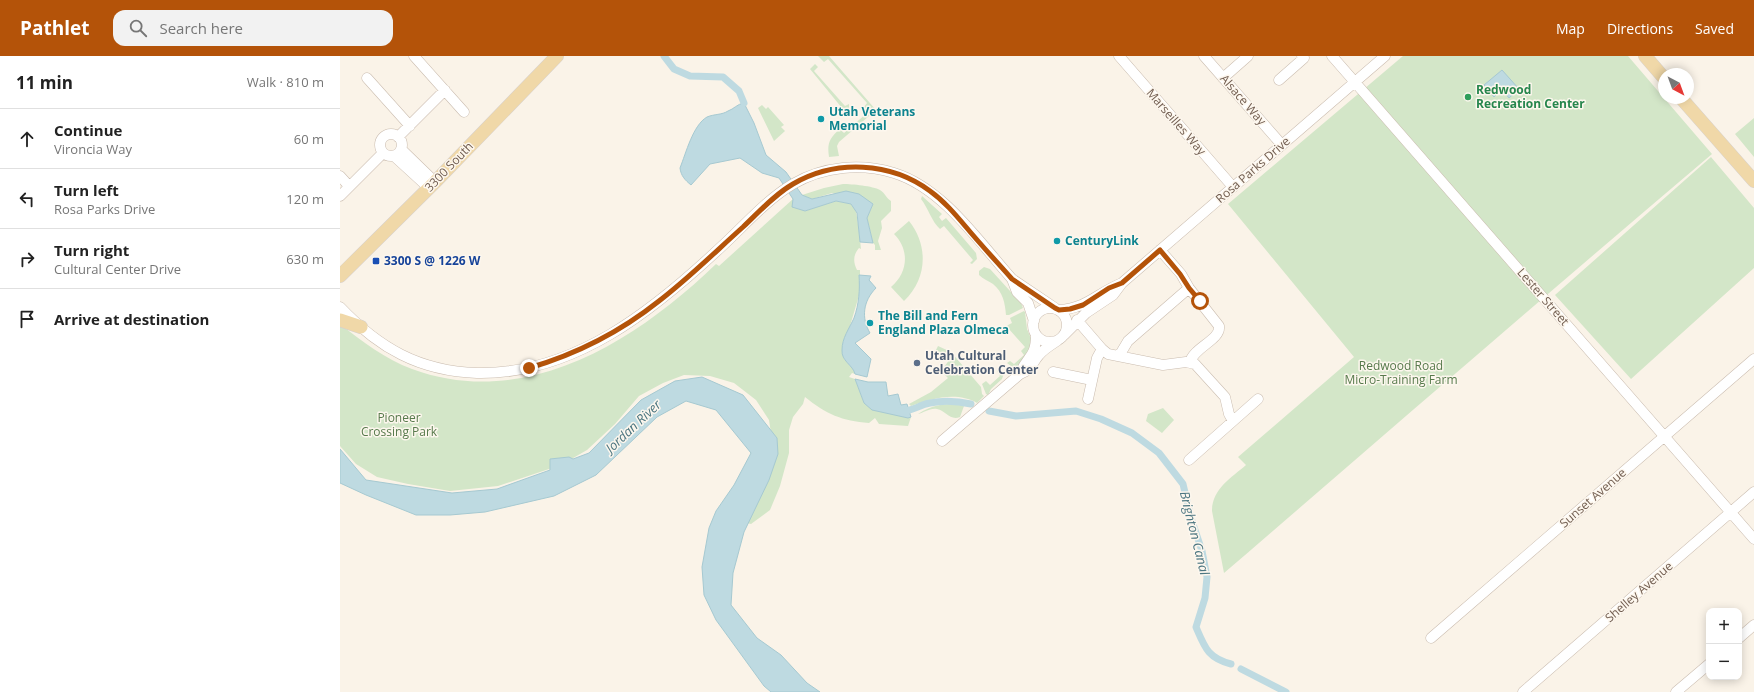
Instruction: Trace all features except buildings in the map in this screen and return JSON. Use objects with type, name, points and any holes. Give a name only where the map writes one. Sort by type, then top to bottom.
[{"type":"main road","name":"3300 South","points":[[340,276],[432,185],[557,56]]},
{"type":"main road","points":[[1645,56],[1658,71]]},
{"type":"main road","points":[[1686,104],[1754,181]]},
{"type":"main road","points":[[340,320],[361,327]]},
{"type":"street","points":[[414,56],[464,112]]},
{"type":"street","name":"Marseilles Way","points":[[1119,56],[1233,187]]},
{"type":"street","name":"Alsace Way","points":[[1204,56],[1282,145]]},
{"type":"street","points":[[1223,78],[1248,56]]},
{"type":"street","points":[[1279,80],[1304,58],[1302,56]]},
{"type":"street","name":"Lester Street","points":[[1332,56],[1754,539]]},
{"type":"street","name":"Rosa Parks Drive","points":[[942,441],[1020,374],[1028,371],[1042,351],[1061,338],[1077,320],[1092,308],[1114,295],[1122,283],[1384,56]]},
{"type":"street","points":[[367,78],[410,126]]},
{"type":"street","points":[[398,137],[445,90]]},
{"type":"street","points":[[383,153],[380,146],[382,139],[388,134],[398,137],[401,141],[398,152]]},
{"type":"street","points":[[398,152],[432,185]]},
{"type":"street","points":[[383,153],[386,155],[398,152]]},
{"type":"street","points":[[340,196],[383,153]]},
{"type":"street","points":[[340,307],[374,339],[400,355],[424,364],[453,371],[486,373],[529,368],[556,360],[597,342],[653,306],[696,270],[767,204],[790,186],[823,172],[853,167],[875,169],[903,176],[920,184],[939,198],[1012,279],[1057,309],[1067,322],[1068,326],[1061,338],[1048,342],[1043,341],[1036,335],[1033,326],[1035,317],[1042,310],[1050,308],[1057,309]]},
{"type":"street","points":[[340,176],[350,186]]},
{"type":"street","points":[[1160,250],[1218,323],[1219,329],[1214,337],[1194,354],[1190,362]]},
{"type":"street","points":[[1012,279],[1018,292],[1028,303],[1034,321]]},
{"type":"street","name":"Rosa Parks Drive","points":[[1057,309],[1077,308],[1109,288],[1122,283]]},
{"type":"street","points":[[1119,356],[1128,342],[1189,288]]},
{"type":"street","points":[[1077,320],[1108,354],[1162,365],[1190,362],[1196,365],[1223,395],[1226,400],[1229,414],[1233,421]]},
{"type":"street","name":"Rosa Parks Drive","points":[[1020,374],[1023,366],[1034,352],[1036,335]]},
{"type":"street","points":[[1088,399],[1097,358],[1102,349]]},
{"type":"street","name":"Sunset Avenue","points":[[1431,638],[1754,359]]},
{"type":"street","points":[[1053,372],[1092,380]]},
{"type":"street","points":[[1189,460],[1258,399]]},
{"type":"street","name":"Shelley Avenue","points":[[1523,692],[1754,492]]},
{"type":"street","points":[[1742,635],[1754,625]]},
{"type":"street","points":[[1676,692],[1706,667]]},
{"type":"green space","points":[[818,56],[829,56],[876,110],[839,142],[837,146],[839,156],[829,157],[828,148],[831,138],[840,129],[844,133],[867,113],[864,107],[867,103],[828,59],[824,62]]},
{"type":"green space","name":"Redwood Road Micro-Training Farm","points":[[1403,56],[1628,56],[1658,91],[1658,104],[1669,104],[1712,154],[1224,573],[1212,511],[1215,496],[1219,490],[1229,479],[1246,465],[1238,457],[1354,357],[1228,204]]},
{"type":"green space","points":[[815,64],[818,67],[814,71],[845,106],[849,104],[849,108],[846,112],[839,112],[842,108],[810,69]]},
{"type":"green space","points":[[762,105],[766,109],[768,107],[784,125],[781,127],[785,131],[774,141],[758,108]]},
{"type":"green space","points":[[1754,118],[1754,157],[1735,134]]},
{"type":"green space","points":[[1711,157],[1754,208],[1754,268],[1631,379],[1555,295]]},
{"type":"green space","points":[[843,184],[873,187],[882,191],[891,201],[891,211],[881,221],[882,228],[878,241],[881,250],[875,250],[875,245],[873,243],[867,218],[873,204],[832,193],[812,199],[802,195]]},
{"type":"green space","points":[[922,196],[942,214],[939,217],[942,221],[946,218],[976,253],[977,259],[972,264],[970,263],[973,260],[944,226],[940,229],[937,226],[921,199]]},
{"type":"green space","name":"Pioneer Crossing Park","points":[[793,199],[805,211],[836,201],[851,204],[856,211],[861,249],[859,248],[856,253],[854,261],[857,270],[860,270],[860,292],[850,326],[844,359],[854,370],[855,374],[852,373],[849,377],[855,379],[864,403],[872,409],[908,418],[911,417],[908,426],[879,424],[875,418],[869,423],[859,422],[835,416],[820,408],[805,397],[803,404],[793,417],[789,430],[789,453],[780,486],[770,510],[751,524],[743,522],[772,440],[769,420],[756,400],[734,383],[710,376],[684,375],[663,383],[639,396],[615,424],[587,450],[561,465],[498,486],[450,491],[377,477],[356,464],[340,446],[340,324],[383,355],[412,369],[455,380],[496,381],[537,375],[577,361],[615,342],[651,319],[685,292],[716,264],[719,266]]},
{"type":"green space","points":[[909,221],[920,241],[923,262],[917,283],[912,292],[904,301],[891,287],[901,275],[905,261],[903,247],[894,234]]},
{"type":"green space","points":[[984,267],[990,269],[1021,303],[1023,308],[1006,315],[1004,302],[999,291],[993,284],[979,275],[979,271]]},
{"type":"green space","points":[[1024,311],[1027,329],[1033,343],[1023,362],[1020,365],[1012,367],[1007,363],[1010,361],[1014,364],[1024,355],[1021,351],[1025,347],[1008,328],[1005,330],[1008,325],[1012,323],[1010,318]]},
{"type":"green space","points":[[938,346],[951,352],[981,387],[982,394],[984,396],[977,403],[961,397],[944,397],[911,406],[909,404],[931,392],[948,378],[941,371],[950,359],[936,350]]},
{"type":"green space","points":[[1000,368],[1004,373],[1002,379],[991,389],[988,395],[986,394],[982,384],[986,381],[990,385],[1000,376],[997,371]]},
{"type":"green space","points":[[959,403],[964,406],[960,417],[957,418],[953,418],[937,409],[932,409],[918,414],[933,407]]},
{"type":"green space","points":[[1163,408],[1174,420],[1162,433],[1146,421],[1148,414]]},
{"type":"water","points":[[1502,70],[1519,89],[1509,98],[1501,88],[1495,93],[1496,95],[1494,97],[1484,85]]},
{"type":"water","points":[[744,103],[754,123],[766,155],[786,172],[802,195],[812,199],[846,191],[859,194],[873,204],[867,218],[873,243],[860,242],[857,213],[851,204],[836,201],[805,211],[792,207],[793,199],[779,178],[762,173],[740,158],[710,164],[691,185],[685,180],[682,176],[680,168],[690,140],[698,126],[707,117],[726,112],[739,104]]},
{"type":"water","points":[[859,275],[871,276],[869,280],[876,288],[868,298],[865,310],[865,321],[870,333],[855,343],[871,359],[867,377],[855,374],[842,354],[843,341],[854,318],[857,307]]},
{"type":"water","name":"Jordan River","points":[[702,377],[743,395],[777,438],[778,454],[769,480],[744,532],[733,573],[731,605],[757,638],[781,655],[807,683],[820,692],[771,692],[764,686],[716,620],[704,595],[702,567],[709,528],[716,511],[734,485],[751,453],[716,410],[686,401],[657,417],[596,475],[554,496],[485,512],[450,515],[416,515],[340,483],[340,449],[366,480],[452,493],[497,489],[550,470],[550,459],[569,457],[573,459],[589,453],[641,400],[675,381]]},
{"type":"water","points":[[855,379],[868,382],[886,382],[888,396],[898,394],[901,405],[907,404],[911,417],[908,418],[872,410],[864,403]]},
{"type":"waterway","name":"Brighton Canal","points":[[664,56],[674,69],[690,76],[723,77],[739,91],[744,103]]},
{"type":"waterway","name":"Brighton Canal","points":[[900,411],[941,401],[971,404]]},
{"type":"waterway","name":"Brighton Canal","points":[[989,411],[1016,416],[1076,411],[1101,419],[1132,433],[1159,453],[1183,484],[1191,518],[1202,551],[1207,577],[1205,598],[1196,627],[1208,651],[1217,659],[1231,664]]},
{"type":"waterway","name":"Brighton Canal","points":[[1241,669],[1286,692]]},
{"type":"place","name":"Redwood Recreation Center","points":[[1468,97]]},
{"type":"place","name":"Utah Veterans Memorial","points":[[821,119]]},
{"type":"place","name":"CenturyLink","points":[[1057,241]]},
{"type":"place","name":"3300 S @ 1226 W","points":[[376,261]]},
{"type":"place","name":"The Bill and Fern England Plaza Olmeca","points":[[870,323]]},
{"type":"place","name":"Utah Cultural Celebration Center","points":[[917,363]]},
{"type":"route","points":[[529,368],[556,360],[584,349],[627,324],[673,290],[780,193],[803,179],[828,170],[841,168],[864,167],[875,169],[903,176],[920,184],[947,205],[1012,279],[1035,296],[1059,310],[1077,308],[1109,288],[1122,283],[1160,250],[1186,281],[1189,288],[1200,301]]}]
